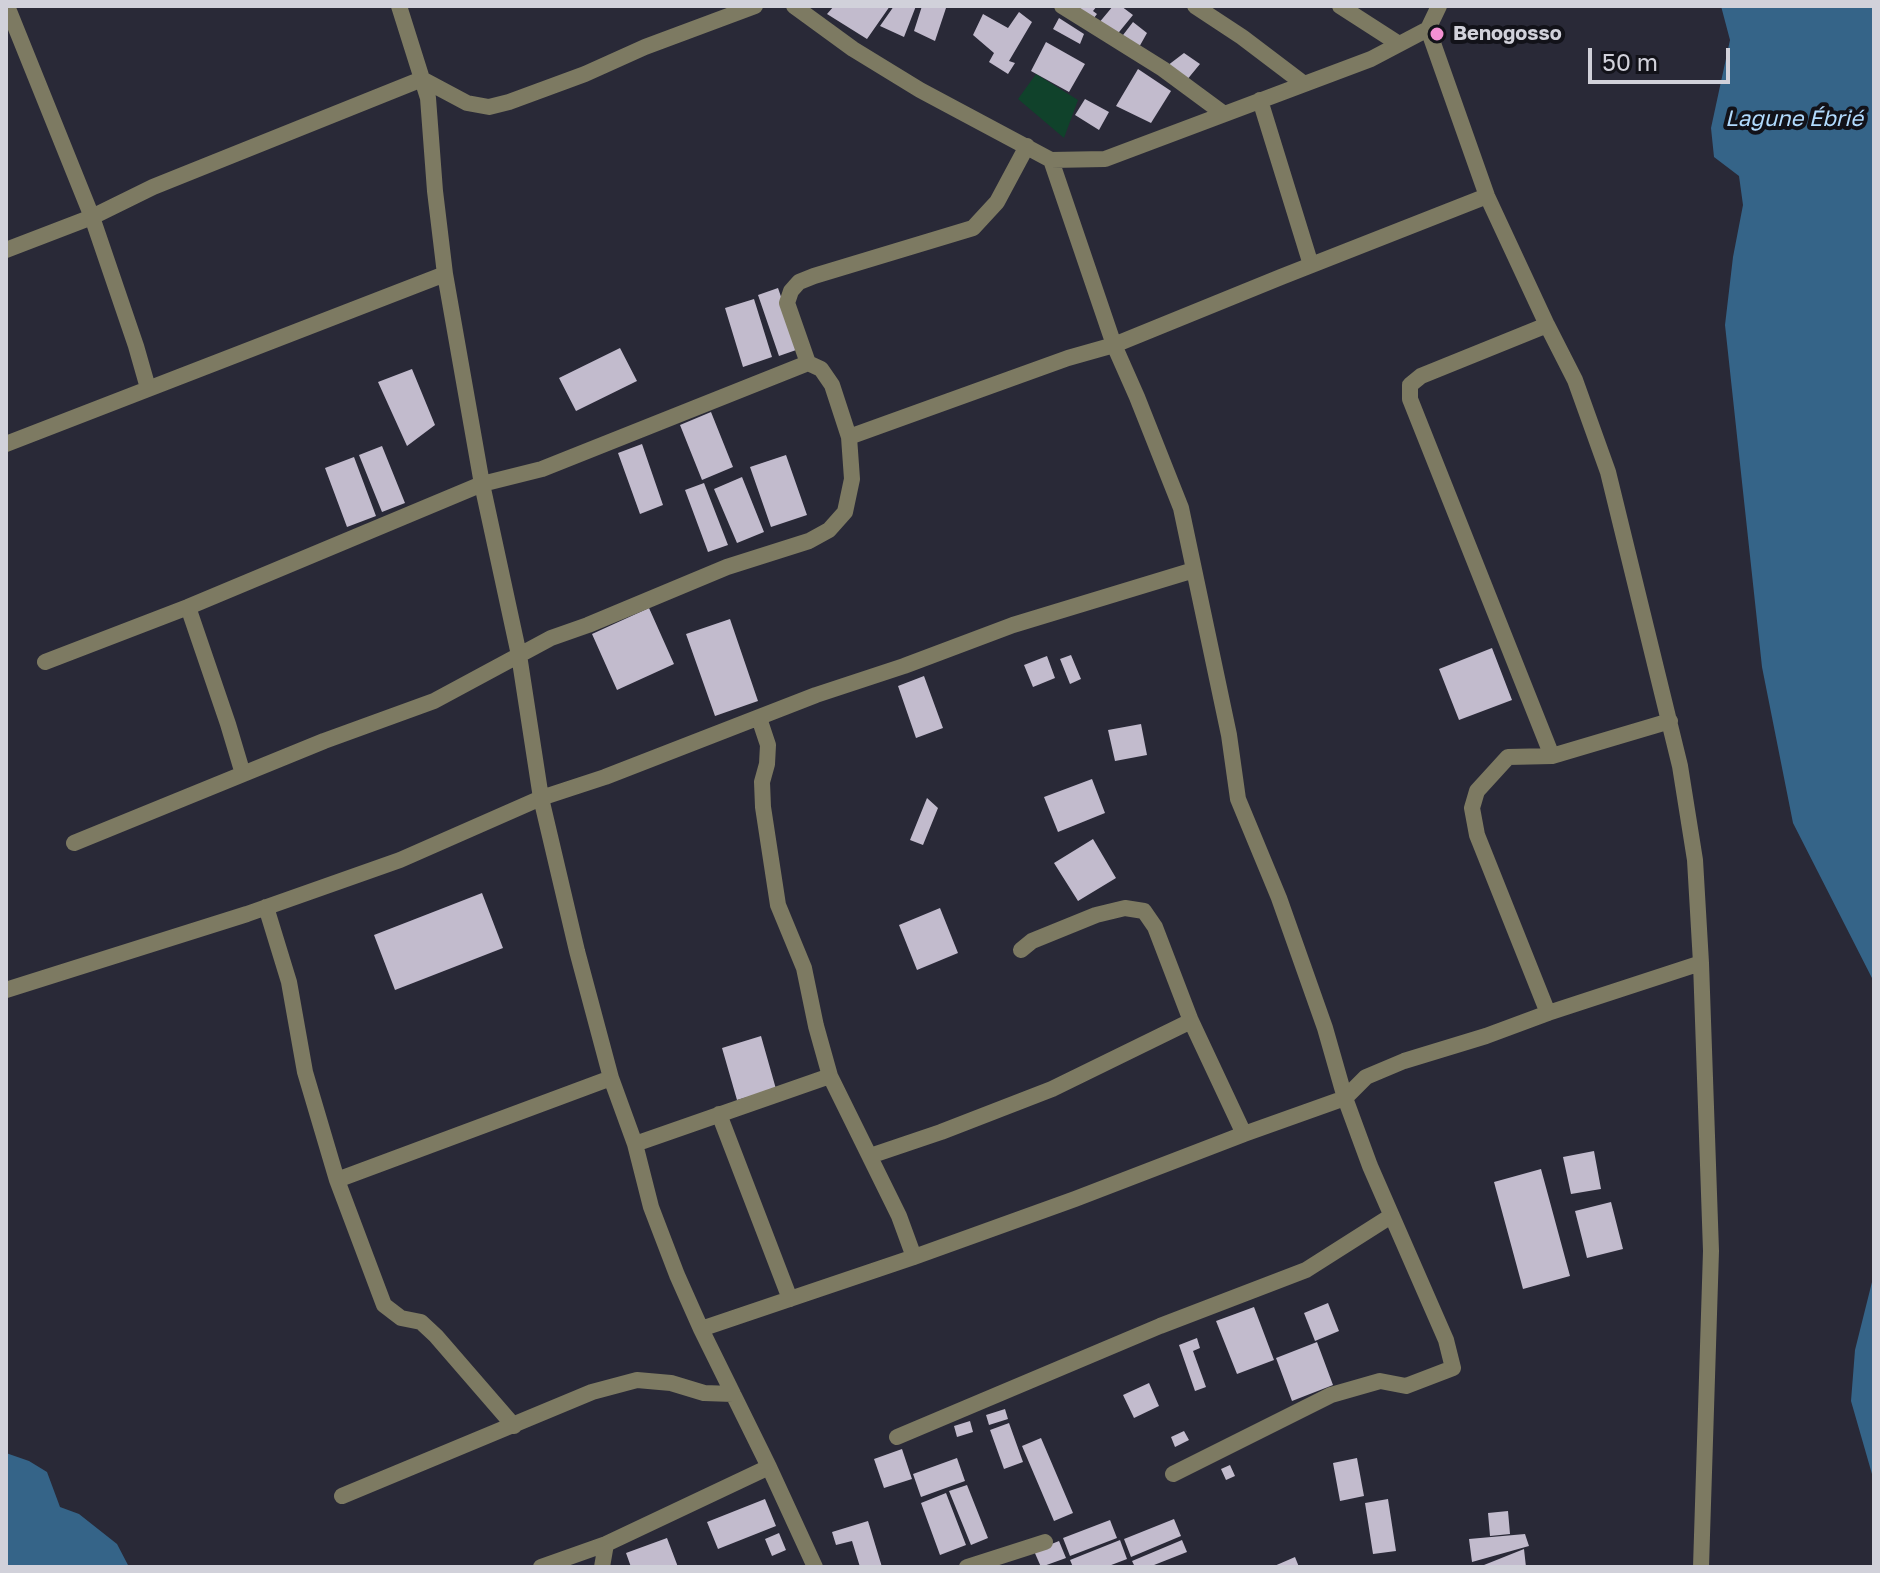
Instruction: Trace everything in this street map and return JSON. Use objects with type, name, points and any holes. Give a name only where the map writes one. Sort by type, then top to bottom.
[{"type":"street","points":[[7,6],[92,217],[148,388]]},
{"type":"street","points":[[399,6],[428,98],[445,274],[482,484],[519,655],[541,798],[577,951],[611,1078],[635,1144],[651,1207],[677,1275],[815,1567]]},
{"type":"street","points":[[6,250],[422,79],[467,103],[489,107],[585,74],[645,47],[755,6]]},
{"type":"street","points":[[794,6],[853,49],[920,90],[1051,160],[1105,159],[1371,59],[1428,29],[1439,6]]},
{"type":"street","points":[[1062,6],[1163,69],[1224,114]]},
{"type":"street","points":[[1195,6],[1304,84]]},
{"type":"street","points":[[1340,6],[1399,44]]},
{"type":"street","points":[[1428,29],[1487,196],[1575,380],[1608,472],[1680,766],[1695,860],[1711,1251],[1701,1567]]},
{"type":"street","points":[[1260,100],[1311,265]]},
{"type":"street","points":[[74,843],[324,741],[434,701],[551,638],[727,567],[809,541],[829,530],[845,512],[852,479],[849,437],[832,385],[821,369],[808,363],[787,303],[791,291],[799,282],[814,276],[973,228],[997,202],[1027,146]]},
{"type":"street","points":[[1051,160],[1114,345],[1181,508],[1229,735],[1238,799],[1284,912],[1325,1028],[1345,1098],[1391,1216],[1446,1340],[1453,1368],[1406,1386],[1380,1381],[1331,1395],[1173,1474]]},
{"type":"street","points":[[849,437],[1068,358],[1114,345],[1487,196]]},
{"type":"street","points":[[6,444],[445,274]]},
{"type":"street","points":[[1547,325],[1421,376],[1410,385],[1410,399],[1552,756]]},
{"type":"street","points":[[45,662],[188,607],[482,484],[542,469],[808,363]]},
{"type":"street","points":[[6,990],[266,907],[400,860],[541,798],[605,777],[816,695],[1013,625],[1194,570]]},
{"type":"street","points":[[188,607],[243,774]]},
{"type":"street","points":[[759,718],[768,745],[762,782],[763,807],[778,905],[804,968],[830,1076],[899,1216],[914,1257]]},
{"type":"street","points":[[1548,1013],[1477,835],[1472,808],[1477,791],[1508,757],[1552,756],[1670,721]]},
{"type":"street","points":[[266,907],[289,982],[305,1072],[337,1180],[384,1305],[401,1318],[421,1322],[514,1426]]},
{"type":"street","points":[[1021,950],[1032,941],[1096,915],[1125,908],[1144,911],[1155,927],[1191,1021],[1244,1134]]},
{"type":"street","points":[[701,1329],[914,1257],[1345,1098],[1366,1077],[1404,1061],[1701,963]]},
{"type":"street","points":[[870,1156],[1052,1089],[1191,1021]]},
{"type":"street","points":[[635,1144],[830,1076]]},
{"type":"street","points":[[337,1180],[611,1078]]},
{"type":"street","points":[[719,1114],[790,1299]]},
{"type":"street","points":[[897,1437],[1160,1326],[1306,1270],[1391,1216]]},
{"type":"street","points":[[342,1496],[592,1392],[637,1380],[671,1383],[704,1393],[733,1394]]},
{"type":"street","points":[[541,1567],[606,1544],[769,1467]]},
{"type":"street","points":[[967,1567],[1045,1542]]},
{"type":"street","points":[[602,1567],[606,1544]]},
{"type":"green space","points":[[1036,74],[1078,100],[1064,138],[1018,99]]},
{"type":"water","name":"Lagune Ébrié","points":[[1721,6],[1874,6],[1874,982],[1793,823],[1762,667],[1725,325],[1743,205],[1739,176],[1714,157],[1711,128],[1730,40]]},
{"type":"water","points":[[1874,1274],[1874,1481],[1851,1401],[1855,1350]]},
{"type":"water","points":[[6,1453],[29,1461],[47,1472],[60,1507],[79,1514],[117,1544],[129,1567],[6,1567]]},
{"type":"building","points":[[834,6],[890,6],[867,39],[827,14]]},
{"type":"building","points":[[894,6],[916,6],[904,37],[880,26]]},
{"type":"building","points":[[922,6],[946,8],[935,41],[914,31]]},
{"type":"building","points":[[1069,6],[1097,6],[1093,11],[1097,14],[1090,23]]},
{"type":"building","points":[[1113,6],[1121,6],[1133,15],[1115,37],[1098,24]]},
{"type":"building","points":[[1019,12],[1032,22],[1009,61],[1015,63],[1008,74],[989,62],[994,53],[973,35],[983,14],[1008,28]]},
{"type":"building","points":[[1059,18],[1084,34],[1080,44],[1053,29]]},
{"type":"building","points":[[1133,22],[1147,33],[1138,49],[1120,39]]},
{"type":"building","points":[[1046,42],[1085,64],[1069,92],[1031,71]]},
{"type":"building","points":[[1184,53],[1200,64],[1186,81],[1163,69]]},
{"type":"building","points":[[1138,69],[1171,91],[1151,123],[1116,106]]},
{"type":"building","points":[[1085,99],[1109,112],[1099,130],[1075,115]]},
{"type":"building","points":[[778,288],[799,349],[779,356],[758,295]]},
{"type":"building","points":[[754,299],[772,357],[743,367],[725,308]]},
{"type":"building","points":[[620,348],[637,381],[576,411],[559,378]]},
{"type":"building","points":[[412,369],[435,425],[407,446],[378,382]]},
{"type":"building","points":[[711,412],[733,467],[702,480],[680,425]]},
{"type":"building","points":[[642,444],[663,505],[640,514],[618,453]]},
{"type":"building","points":[[382,446],[405,503],[382,512],[359,455]]},
{"type":"building","points":[[786,455],[807,515],[771,527],[750,467]]},
{"type":"building","points":[[354,457],[376,516],[347,527],[325,468]]},
{"type":"building","points":[[742,477],[764,532],[737,543],[714,489]]},
{"type":"building","points":[[704,483],[728,545],[708,552],[685,490]]},
{"type":"building","points":[[649,608],[674,664],[617,690],[592,634]]},
{"type":"building","points":[[730,619],[758,701],[715,716],[686,634]]},
{"type":"building","points":[[1492,648],[1512,700],[1459,720],[1439,669]]},
{"type":"building","points":[[1071,655],[1081,679],[1070,684],[1060,659]]},
{"type":"building","points":[[1047,656],[1055,678],[1033,687],[1024,665]]},
{"type":"building","points":[[924,676],[943,728],[916,738],[898,686]]},
{"type":"building","points":[[1141,724],[1147,755],[1115,761],[1108,730]]},
{"type":"building","points":[[1092,779],[1105,813],[1058,832],[1044,797]]},
{"type":"building","points":[[927,798],[938,808],[923,845],[910,840]]},
{"type":"building","points":[[1093,839],[1116,878],[1078,901],[1054,863]]},
{"type":"building","points":[[482,893],[503,948],[395,990],[374,935]]},
{"type":"building","points":[[940,908],[958,953],[917,970],[899,925]]},
{"type":"building","points":[[761,1036],[776,1089],[737,1100],[722,1048]]},
{"type":"building","points":[[1594,1151],[1601,1189],[1571,1194],[1563,1157]]},
{"type":"building","points":[[1541,1169],[1570,1276],[1523,1289],[1494,1182]]},
{"type":"building","points":[[1611,1202],[1623,1249],[1587,1258],[1575,1211]]},
{"type":"building","points":[[1328,1303],[1339,1331],[1315,1341],[1304,1313]]},
{"type":"building","points":[[1254,1307],[1274,1360],[1237,1374],[1216,1321]]},
{"type":"building","points":[[1197,1338],[1200,1348],[1193,1351],[1206,1387],[1195,1391],[1179,1345]]},
{"type":"building","points":[[1317,1342],[1333,1385],[1292,1401],[1276,1358]]},
{"type":"building","points":[[1149,1383],[1159,1406],[1134,1418],[1123,1395]]},
{"type":"building","points":[[1005,1409],[1008,1419],[989,1425],[986,1415]]},
{"type":"building","points":[[970,1421],[973,1432],[957,1437],[954,1426]]},
{"type":"building","points":[[1009,1423],[1023,1462],[1004,1469],[990,1430]]},
{"type":"building","points":[[1184,1431],[1189,1440],[1175,1447],[1171,1437]]},
{"type":"building","points":[[1041,1438],[1073,1513],[1054,1521],[1022,1446]]},
{"type":"building","points":[[902,1449],[912,1479],[884,1488],[874,1459]]},
{"type":"building","points":[[957,1458],[965,1481],[921,1497],[913,1474]]},
{"type":"building","points":[[1357,1458],[1364,1496],[1340,1501],[1333,1463]]},
{"type":"building","points":[[1230,1465],[1235,1476],[1226,1480],[1221,1469]]},
{"type":"building","points":[[967,1485],[988,1538],[971,1545],[949,1491]]},
{"type":"building","points":[[946,1493],[966,1545],[940,1555],[921,1503]]},
{"type":"building","points":[[765,1499],[776,1526],[718,1549],[707,1522]]},
{"type":"building","points":[[1388,1499],[1396,1551],[1373,1554],[1365,1503]]},
{"type":"building","points":[[1508,1511],[1510,1534],[1490,1536],[1488,1513]]},
{"type":"building","points":[[1174,1519],[1181,1536],[1131,1557],[1124,1539]]},
{"type":"building","points":[[1110,1520],[1117,1538],[1070,1556],[1063,1538]]},
{"type":"building","points":[[868,1521],[882,1567],[860,1567],[852,1541],[836,1545],[832,1532]]},
{"type":"building","points":[[779,1533],[786,1550],[772,1556],[765,1539]]},
{"type":"building","points":[[1525,1534],[1529,1546],[1472,1562],[1469,1539]]},
{"type":"building","points":[[667,1538],[678,1567],[631,1567],[626,1553]]},
{"type":"building","points":[[1120,1540],[1127,1559],[1106,1567],[1073,1567],[1070,1560]]},
{"type":"building","points":[[1182,1540],[1187,1552],[1149,1567],[1135,1567],[1132,1561]]},
{"type":"building","points":[[1059,1541],[1066,1558],[1041,1567],[1034,1551]]},
{"type":"building","points":[[1524,1549],[1526,1567],[1479,1567]]},
{"type":"building","points":[[1295,1557],[1299,1567],[1272,1567]]},
{"type":"place","name":"Benogosso","points":[[1437,34]]}]
